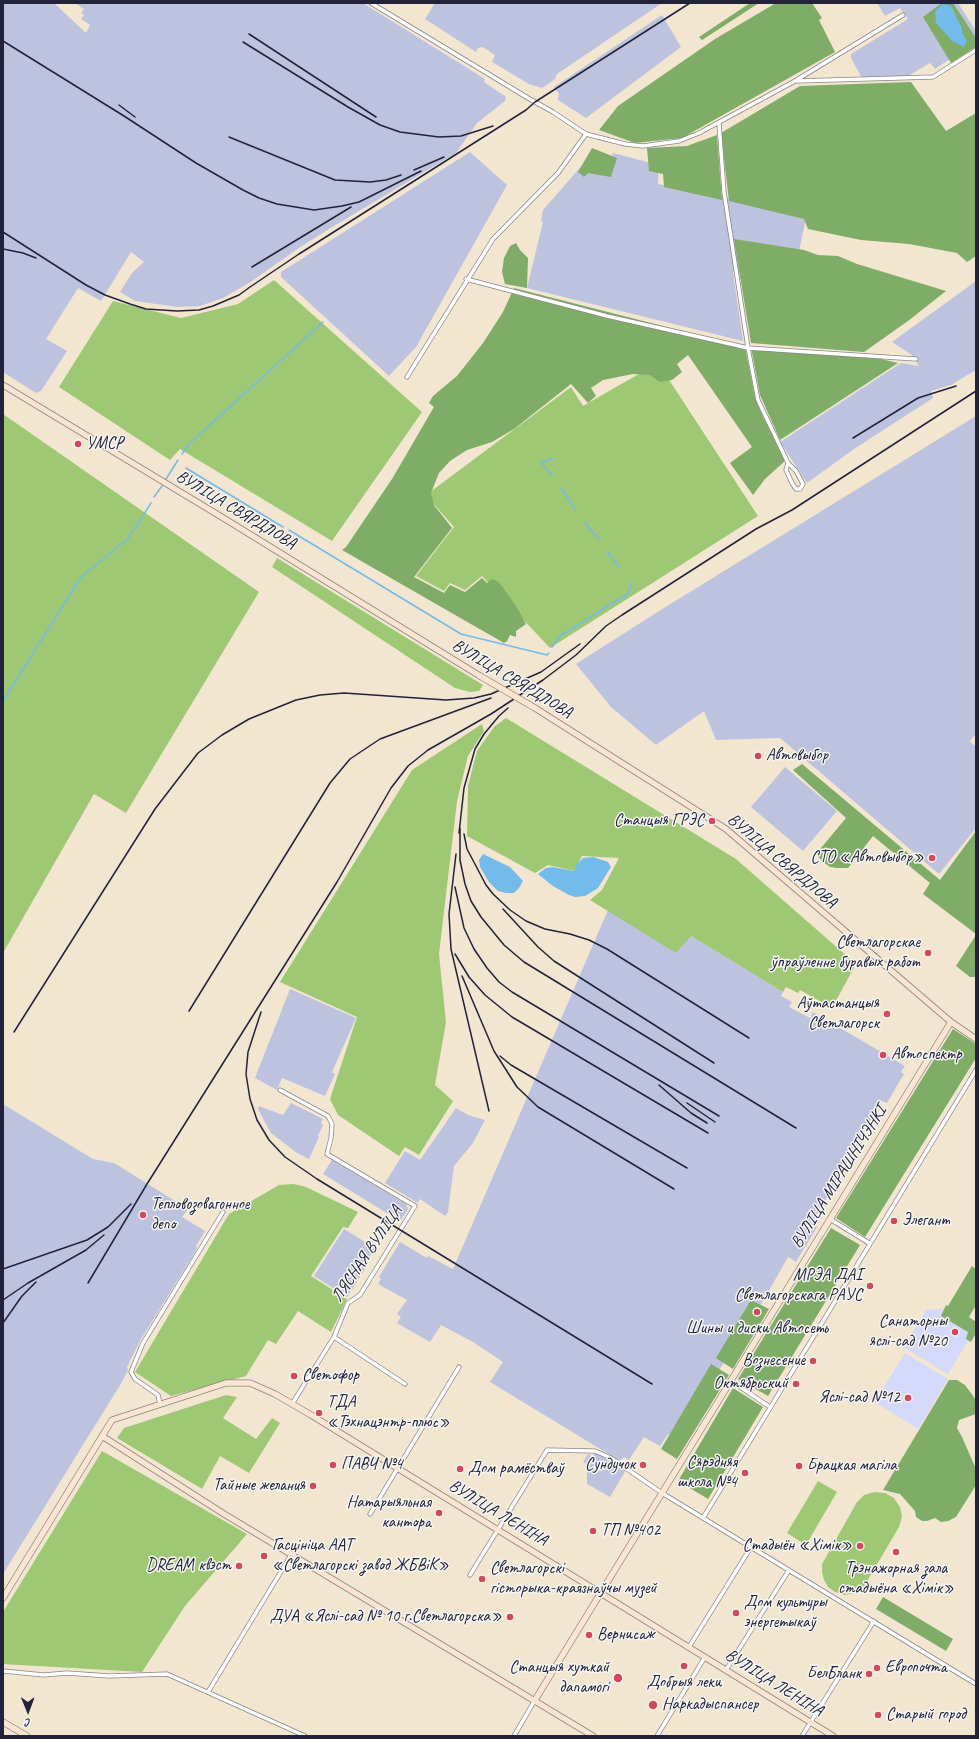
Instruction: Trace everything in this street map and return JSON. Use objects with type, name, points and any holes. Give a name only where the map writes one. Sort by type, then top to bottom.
[{"type":"street","points":[[373,4],[553,112],[586,134],[625,144],[643,146],[678,141],[718,123],[795,81],[902,15]]},
{"type":"street","points":[[795,81],[933,77],[976,50]]},
{"type":"street","points":[[718,123],[724,192],[748,348],[758,400],[788,463],[796,472],[803,484],[800,489],[796,489],[792,483],[786,470],[788,463]]},
{"type":"street","points":[[407,377],[437,330],[466,279],[493,239],[558,173],[586,134]]},
{"type":"street","points":[[466,279],[607,316],[748,348],[916,359]]},
{"type":"street","name":"ВУЛІЦА СВЯРДЛОВА","points":[[3,385],[231,522],[534,708],[726,830],[950,1022],[976,1039]]},
{"type":"street","name":"ВУЛІЦА МІРАШНІЧЭНКІ","points":[[514,1736],[950,1022]]},
{"type":"street","points":[[703,1518],[869,1243],[976,1070]]},
{"type":"street","name":"ЛЯСНАЯ ВУЛІЦА","points":[[280,1090],[328,1116],[332,1124],[327,1154],[415,1206],[360,1295],[348,1303],[334,1337],[292,1404]]},
{"type":"street","points":[[160,1404],[158,1395],[135,1379],[131,1372],[143,1343],[223,1212]]},
{"type":"street","points":[[830,1219],[869,1243]]},
{"type":"street","points":[[334,1337],[405,1384]]},
{"type":"street","points":[[370,1514],[459,1367]]},
{"type":"street","points":[[731,1381],[770,1407]]},
{"type":"street","name":"ВУЛІЦА ЛЕНІНА","points":[[3,1598],[112,1420],[226,1383],[250,1383],[292,1404],[833,1736]]},
{"type":"street","points":[[102,1436],[224,1514],[593,1736]]},
{"type":"street","points":[[470,1575],[547,1450],[595,1450],[611,1458],[662,1493],[976,1684]]},
{"type":"street","points":[[689,1647],[751,1547]]},
{"type":"street","points":[[208,1692],[291,1554]]},
{"type":"street","points":[[726,1670],[789,1570]]},
{"type":"street","points":[[802,1736],[874,1622]]},
{"type":"street","points":[[657,1736],[705,1657]]},
{"type":"street","points":[[3,1671],[44,1675],[67,1673],[109,1676],[167,1674],[306,1736]]},
{"type":"street","points":[[3,1722],[27,1736]]},
{"type":"shaded area","points":[[3,3],[54,3],[86,33],[90,25],[81,19],[84,15],[81,13],[84,9],[75,3],[363,3],[485,79],[484,82],[506,97],[505,101],[477,123],[456,153],[329,229],[249,283],[223,298],[200,306],[177,307],[135,301],[120,292],[132,273],[144,262],[131,252],[101,301],[78,288],[46,339],[67,351],[41,391],[36,393],[3,372]]},
{"type":"shaded area","points":[[435,3],[662,3],[557,74],[555,79],[542,88],[529,84],[492,62],[495,55],[483,47],[478,48],[476,52],[425,19]]},
{"type":"shaded area","points":[[877,3],[958,3],[976,31],[976,41],[935,69],[930,63],[908,76],[862,78],[851,58],[851,54],[908,19],[900,8],[885,16]]},
{"type":"shaded area","points":[[662,15],[681,47],[586,118],[558,100],[559,94],[554,87]]},
{"type":"shaded area","points":[[470,152],[507,185],[416,347],[389,376],[281,277],[281,272]]},
{"type":"shaded area","points":[[613,153],[659,165],[658,184],[726,198],[806,218],[793,280],[733,272],[743,341],[527,288],[543,222],[541,221],[543,210],[584,163],[608,167]]},
{"type":"shaded area","points":[[976,281],[976,370],[951,385],[931,391],[933,398],[854,449],[807,483],[780,442],[901,363],[919,366],[912,355],[892,342]]},
{"type":"shaded area","points":[[976,416],[976,734],[970,741],[976,747],[976,828],[939,874],[780,738],[716,740],[704,711],[656,745],[611,707],[576,664],[659,611]]},
{"type":"shaded area","points":[[785,767],[837,811],[803,851],[751,807]]},
{"type":"shaded area","points":[[608,910],[691,936],[783,992],[781,996],[792,1002],[789,1007],[810,1018],[813,1012],[905,1066],[901,1072],[904,1074],[887,1103],[882,1101],[814,1220],[816,1222],[814,1225],[817,1227],[796,1262],[788,1257],[763,1301],[676,1438],[668,1434],[660,1446],[644,1437],[629,1460],[624,1457],[620,1461],[490,1382],[503,1362],[473,1342],[441,1325],[430,1342],[397,1323],[401,1317],[397,1314],[407,1300],[378,1284],[381,1279],[379,1277],[400,1242],[427,1258],[428,1256],[453,1269]]},
{"type":"shaded area","points":[[290,989],[356,1018],[332,1072],[335,1074],[325,1096],[282,1078],[277,1090],[255,1078]]},
{"type":"shaded area","points":[[291,1103],[323,1119],[321,1123],[323,1125],[318,1136],[319,1137],[309,1159],[297,1153],[271,1133],[258,1109],[259,1106],[283,1115]]},
{"type":"shaded area","points":[[3,1104],[93,1159],[114,1163],[188,1209],[182,1217],[205,1231],[196,1246],[197,1249],[141,1339],[127,1367],[128,1370],[122,1382],[3,1574]]},
{"type":"shaded area","points":[[456,1108],[468,1115],[485,1120],[473,1143],[454,1166],[448,1212],[445,1216],[420,1199],[418,1203],[385,1183],[405,1151],[420,1160]]},
{"type":"shaded area","points":[[332,1160],[406,1204],[408,1209],[400,1221],[323,1174]]},
{"type":"shaded area","points":[[344,1229],[375,1248],[363,1267],[365,1269],[347,1297],[314,1276]]},
{"type":"shaded area","points":[[943,1309],[975,1329],[948,1374],[903,1347],[926,1310]]},
{"type":"shaded area","points":[[905,1353],[948,1379],[918,1429],[875,1402]]},
{"type":"shaded area","points":[[595,1452],[626,1470],[610,1497],[587,1484],[587,1464],[583,1462],[588,1454],[593,1457]]},
{"type":"green space","points":[[750,3],[759,3],[702,40],[699,37]]},
{"type":"green space","points":[[776,3],[812,3],[822,18],[819,20],[835,52],[682,138],[635,143],[599,130],[618,106],[715,39]]},
{"type":"green space","points":[[942,3],[953,3],[976,38],[976,47],[951,63],[923,17]]},
{"type":"green space","points":[[911,82],[946,131],[976,113],[976,256],[967,262],[957,253],[909,244],[861,240],[808,229],[804,219],[729,201],[721,133],[800,86]]},
{"type":"green space","points":[[717,135],[722,200],[664,187],[663,174],[649,171],[647,148],[687,146]]},
{"type":"green space","points":[[592,148],[617,158],[611,177],[588,173],[584,177],[578,172]]},
{"type":"green space","points":[[734,239],[804,250],[818,255],[838,256],[857,264],[946,291],[908,321],[864,352],[751,343]]},
{"type":"green space","points":[[516,243],[520,250],[528,258],[527,288],[505,284],[502,272],[504,258],[510,246]]},
{"type":"green space","points":[[274,280],[422,412],[332,541],[180,449],[170,460],[59,387],[113,301],[181,318],[238,304]]},
{"type":"green space","points":[[514,288],[745,347],[755,397],[763,417],[786,460],[765,479],[753,495],[730,463],[752,447],[688,355],[677,364],[682,372],[672,380],[660,382],[650,375],[633,374],[603,380],[591,388],[596,396],[588,403],[571,384],[514,429],[492,442],[467,450],[450,461],[439,473],[431,493],[434,505],[452,528],[414,577],[444,593],[450,585],[465,592],[482,578],[487,583],[492,579],[499,582],[516,606],[526,624],[516,631],[516,637],[510,635],[504,643],[342,550],[346,547],[392,479],[434,407],[429,403],[433,396],[457,376],[483,343],[503,312]]},
{"type":"green space","points":[[751,347],[881,359],[898,363],[780,440],[760,395]]},
{"type":"green space","points":[[658,363],[758,516],[550,648],[482,576],[465,590],[450,583],[444,591],[416,576],[454,527],[426,495],[571,387],[583,406]]},
{"type":"green space","points":[[3,414],[259,592],[126,813],[94,794],[3,953]]},
{"type":"green space","points":[[277,558],[483,685],[479,691],[470,692],[455,688],[272,567]]},
{"type":"green space","points":[[506,718],[736,859],[856,964],[832,1008],[800,990],[798,993],[786,987],[783,992],[691,936],[676,953],[590,900],[602,890],[619,858],[582,856],[574,871],[548,865],[535,873],[467,836],[468,786],[477,751],[494,727]]},
{"type":"green space","points":[[482,724],[484,731],[468,756],[457,801],[439,954],[446,1022],[435,1085],[453,1101],[419,1155],[405,1147],[399,1156],[338,1115],[330,1099],[357,1017],[280,982],[412,770]]},
{"type":"green space","points":[[802,764],[940,880],[976,831],[976,934],[923,894],[930,883],[873,836],[848,868],[830,867],[822,861],[816,854],[846,818],[793,770]]},
{"type":"green space","points":[[976,935],[976,977],[970,977],[956,966]]},
{"type":"green space","points":[[953,1029],[976,1044],[976,1058],[865,1237],[836,1218]]},
{"type":"green space","points":[[294,1184],[306,1187],[358,1212],[348,1228],[343,1227],[311,1276],[347,1299],[331,1332],[298,1311],[276,1344],[268,1340],[246,1376],[171,1396],[135,1372],[229,1214],[279,1185]]},
{"type":"green space","points":[[831,1228],[860,1245],[768,1396],[738,1379]]},
{"type":"green space","points":[[972,1266],[976,1269],[976,1305],[969,1317],[976,1322],[976,1333],[971,1342],[966,1339],[968,1332],[941,1316],[946,1305],[948,1306]]},
{"type":"green space","points":[[751,1300],[769,1309],[733,1369],[716,1358]]},
{"type":"green space","points":[[711,1364],[729,1375],[677,1459],[661,1449]]},
{"type":"green space","points":[[949,1380],[957,1380],[965,1385],[976,1400],[976,1414],[959,1420],[957,1428],[976,1469],[976,1485],[956,1517],[948,1521],[941,1522],[935,1518],[922,1521],[916,1517],[915,1511],[900,1494],[883,1490]]},
{"type":"green space","points":[[733,1388],[763,1407],[708,1499],[678,1481]]},
{"type":"green space","points":[[226,1395],[237,1397],[223,1418],[256,1439],[272,1418],[280,1423],[249,1473],[220,1456],[202,1489],[117,1438],[124,1428]]},
{"type":"green space","points":[[102,1451],[247,1534],[185,1606],[142,1672],[3,1664],[3,1612]]},
{"type":"green space","points":[[818,1481],[837,1492],[806,1545],[787,1533]]},
{"type":"green space","name":"Стадыён «Хімік»","points":[[874,1492],[885,1493],[894,1498],[900,1507],[902,1517],[899,1527],[863,1588],[855,1593],[845,1595],[835,1592],[828,1587],[824,1580],[822,1564],[857,1502],[864,1495]]},
{"type":"green space","points":[[883,1597],[953,1639],[946,1651],[876,1609]]},
{"type":"water","points":[[943,4],[951,6],[961,26],[967,41],[964,47],[952,41],[936,23],[936,10]]},
{"type":"water","points":[[483,854],[510,867],[523,881],[514,893],[498,891],[489,882],[480,867],[479,860]]},
{"type":"water","points":[[593,857],[608,862],[611,867],[598,888],[585,896],[575,897],[569,895],[553,886],[538,874],[546,868],[552,867],[574,871],[577,864],[583,858]]},
{"type":"waterway","points":[[182,454],[189,444],[323,322]]},
{"type":"waterway","points":[[552,475],[541,463],[553,458]]},
{"type":"waterway","points":[[166,479],[178,460]]},
{"type":"waterway","points":[[186,468],[283,527]]},
{"type":"waterway","points":[[154,497],[162,486]]},
{"type":"waterway","points":[[561,488],[575,509]]},
{"type":"waterway","points":[[3,701],[81,577],[128,539],[151,503]]},
{"type":"waterway","points":[[585,522],[599,540]]},
{"type":"waterway","points":[[289,530],[461,634],[547,655],[549,653]]},
{"type":"waterway","points":[[607,551],[620,568]]},
{"type":"waterway","points":[[552,647],[560,636],[629,593],[632,583]]},
{"type":"railway","points":[[3,232],[86,285],[105,295],[130,304],[146,309],[177,311],[199,310],[213,306],[239,295],[299,254],[526,110],[535,102],[690,3]]},
{"type":"railway","points":[[249,34],[376,117]]},
{"type":"railway","points":[[3,41],[124,116],[196,163],[243,190],[259,198],[277,204],[314,210],[342,206],[359,202],[421,171]]},
{"type":"railway","points":[[243,42],[348,107],[380,125],[400,132],[439,137],[461,136],[493,126]]},
{"type":"railway","points":[[119,105],[135,117]]},
{"type":"railway","points":[[229,137],[335,180],[370,182],[386,180],[401,175]]},
{"type":"railway","points":[[414,170],[444,157]]},
{"type":"railway","points":[[252,267],[351,207]]},
{"type":"railway","points":[[3,249],[23,253],[36,258]]},
{"type":"railway","points":[[853,438],[918,398],[956,386]]},
{"type":"railway","points":[[88,1283],[147,1184],[337,882],[391,788],[408,766],[428,750],[491,714],[543,680],[576,655],[606,626],[622,615],[756,529],[792,510],[976,391]]},
{"type":"railway","points":[[14,1032],[155,809],[198,753],[222,735],[249,719],[296,700],[320,695],[344,693],[446,700],[474,698],[491,694],[541,672],[580,644]]},
{"type":"railway","points":[[189,1011],[330,783],[350,759],[380,739],[491,698]]},
{"type":"railway","points":[[459,833],[464,788],[475,749],[484,734],[508,708]]},
{"type":"railway","points":[[460,828],[460,860],[465,884],[471,901],[481,917],[504,945],[524,962],[796,1128]]},
{"type":"railway","points":[[464,834],[467,849],[486,885],[510,910],[526,921],[545,929],[570,934],[589,940],[607,949],[749,1038]]},
{"type":"railway","points":[[456,854],[449,914],[451,949],[489,1111]]},
{"type":"railway","points":[[455,887],[464,928],[474,949],[499,982],[512,992],[719,1116]]},
{"type":"railway","points":[[503,909],[538,947],[554,961],[714,1063]]},
{"type":"railway","points":[[455,954],[469,977],[485,995],[512,1017],[708,1133]]},
{"type":"railway","points":[[462,976],[494,1051],[517,1087],[538,1107],[674,1189]]},
{"type":"railway","points":[[261,1012],[248,1052],[246,1074],[250,1099],[257,1120],[269,1140],[285,1157],[317,1179],[652,1384]]},
{"type":"railway","points":[[500,1056],[511,1065],[687,1168]]},
{"type":"railway","points":[[659,1085],[691,1113],[707,1123]]},
{"type":"railway","points":[[687,1103],[715,1122]]},
{"type":"railway","points":[[3,1269],[87,1240],[108,1227],[131,1204]]},
{"type":"railway","points":[[3,1300],[28,1283],[86,1250],[104,1235]]},
{"type":"railway","points":[[3,1323],[22,1296],[36,1282]]},
{"type":"place","name":"УМСР","points":[[78,444]]},
{"type":"place","name":"Автовыбор","points":[[758,756]]},
{"type":"place","name":"Станцыя ГРЭС","points":[[712,821]]},
{"type":"place","name":"СТО «Автовыбор»","points":[[932,858]]},
{"type":"place","name":"Светлагорскае ўпраўленне буравых работ","points":[[928,953]]},
{"type":"place","name":"Аўтастанцыя Светлагорск","points":[[887,1014]]},
{"type":"place","name":"Автоспектр","points":[[883,1055]]},
{"type":"place","name":"Тепловозовагонное депо","points":[[143,1215]]},
{"type":"place","name":"Элегант","points":[[894,1221]]},
{"type":"place","name":"МРЭА ДАІ Светлагорскага РАУС","points":[[870,1286]]},
{"type":"place","name":"Шины и диски Автосеть","points":[[757,1312]]},
{"type":"place","name":"Санаторны яслі-сад №20","points":[[955,1332]]},
{"type":"place","name":"Вознесение","points":[[813,1361]]},
{"type":"place","name":"Светофор","points":[[294,1376]]},
{"type":"place","name":"Октябрьский","points":[[796,1384]]},
{"type":"place","name":"Яслі-сад №12","points":[[908,1398]]},
{"type":"place","name":"ТДА «Тэхнацэнтр-плюс»","points":[[319,1413]]},
{"type":"place","name":"ПАВЧ №4","points":[[333,1465]]},
{"type":"place","name":"Сундучок","points":[[643,1465]]},
{"type":"place","name":"Брацкая магіла","points":[[799,1466]]},
{"type":"place","name":"Дом рамёстваў","points":[[460,1469]]},
{"type":"place","name":"Сярэдняя школа №4","points":[[745,1473]]},
{"type":"place","name":"Тайные желания","points":[[313,1486]]},
{"type":"place","name":"Натарыяльная кантора","points":[[439,1513]]},
{"type":"place","name":"ТП №402","points":[[593,1531]]},
{"type":"place","name":"Стадыён «Хімік»","points":[[860,1546]]},
{"type":"place","name":"Трэнажорная зала стадыёна «Хімік»","points":[[896,1552]]},
{"type":"place","name":"Гасцініца ААТ «Светлагорскі завод ЖБВіК»","points":[[264,1556]]},
{"type":"place","name":"DREAM квэст","points":[[239,1566]]},
{"type":"place","name":"Светлагорскі гісторыка-краязнаўчы музей","points":[[482,1579]]},
{"type":"place","name":"Дом культуры энергетыкаў","points":[[736,1613]]},
{"type":"place","name":"ДУА «Яслі-сад № 10 г.Светлагорска»","points":[[510,1617]]},
{"type":"place","name":"Вернисаж","points":[[589,1635]]},
{"type":"place","name":"Добрыя леки","points":[[684,1666]]},
{"type":"place","name":"Европочта","points":[[877,1668]]},
{"type":"place","name":"БелБланк","points":[[869,1674]]},
{"type":"place","name":"Станцыя хуткай дапамогі","points":[[618,1678]]},
{"type":"place","name":"Наркадыспансер","points":[[653,1705]]},
{"type":"place","name":"Старый город","points":[[878,1715]]}]
